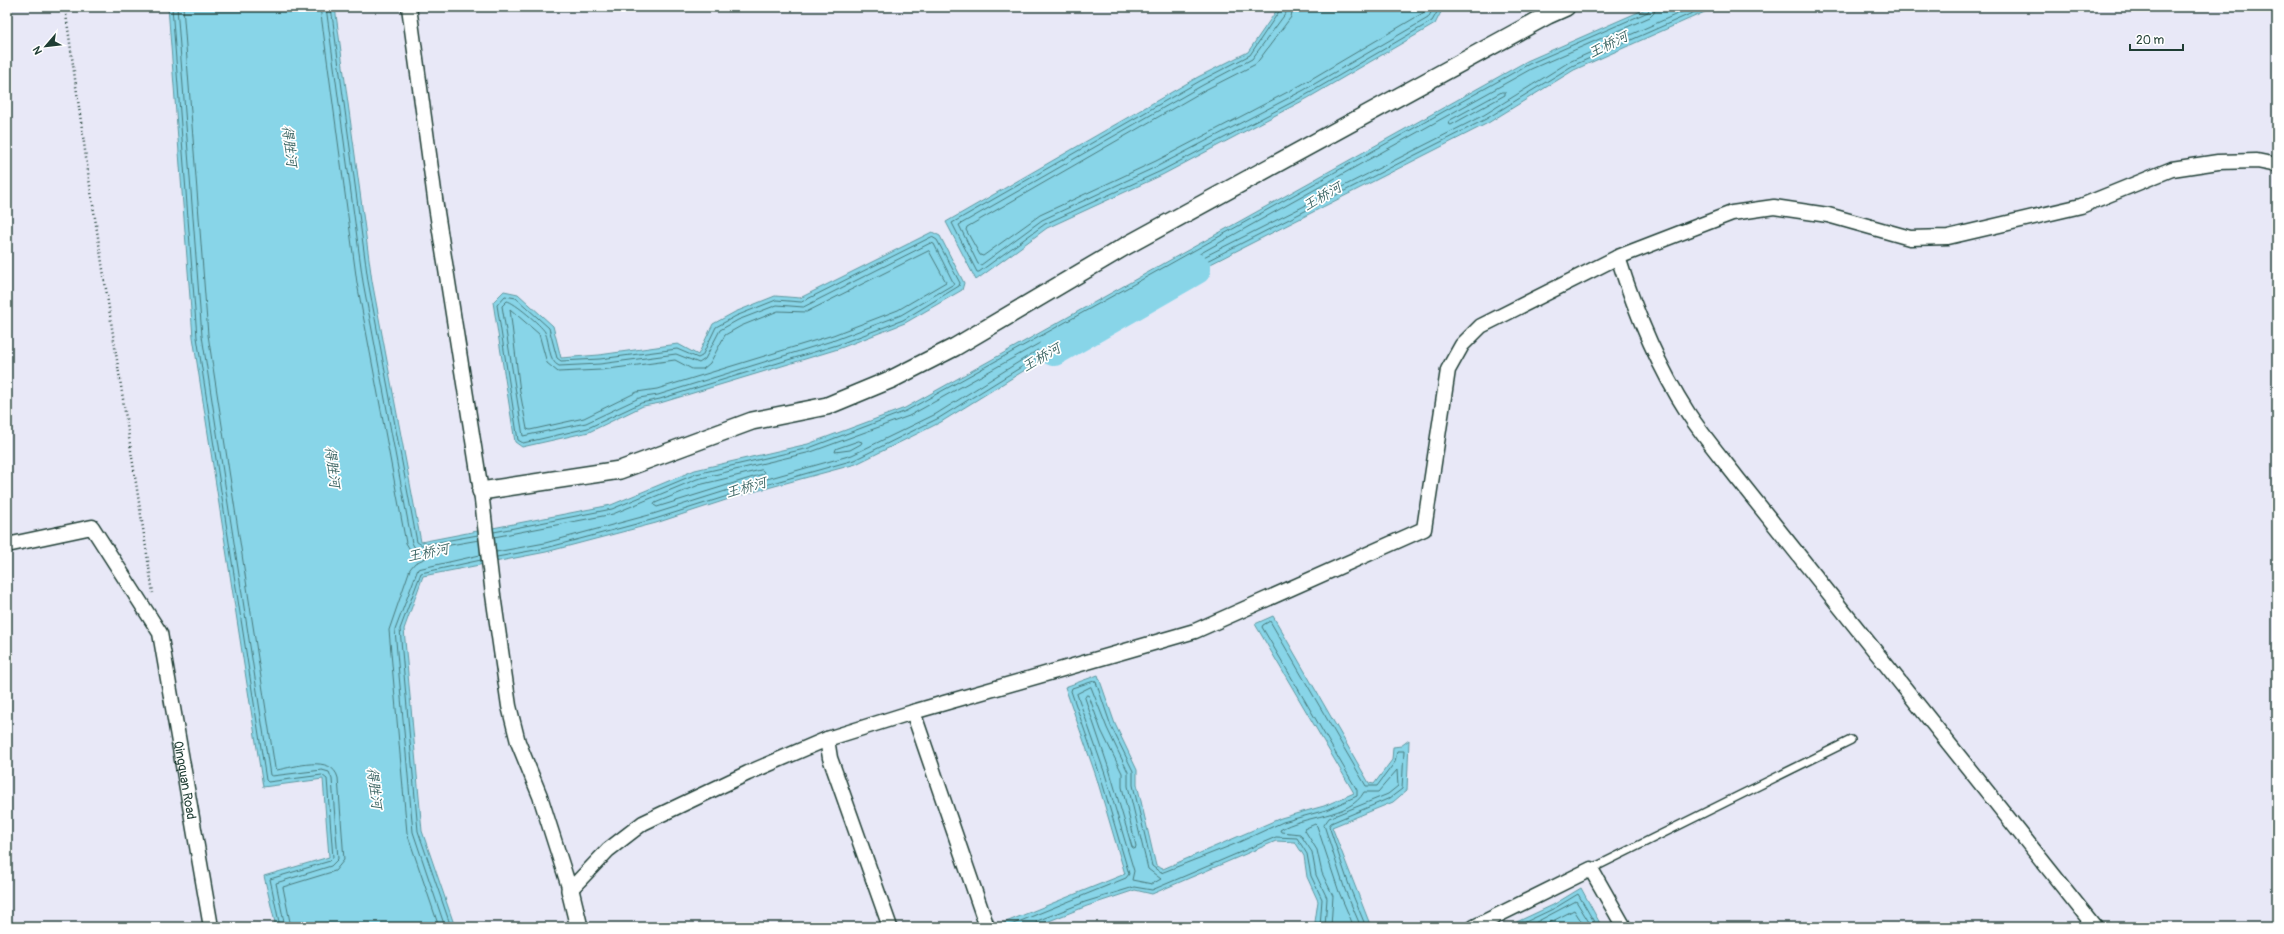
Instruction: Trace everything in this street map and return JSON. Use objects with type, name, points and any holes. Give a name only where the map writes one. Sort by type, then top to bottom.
[{"type":"street","points":[[409,7],[436,206],[481,491],[493,595],[509,706],[518,742],[540,796],[570,890],[579,927]]},
{"type":"street","points":[[481,491],[620,470],[752,421],[827,406],[892,380],[955,347],[1124,247],[1548,15],[1566,7]]},
{"type":"street","points":[[570,890],[608,850],[643,823],[748,774],[827,740],[913,712],[1195,631],[1424,529],[1448,370],[1462,345],[1481,326],[1618,257],[1732,213],[1774,206],[1828,215],[1910,238],[1948,237],[2081,206],[2172,169],[2218,162],[2257,161],[2277,165]]},
{"type":"street","points":[[1618,257],[1633,303],[1670,383],[1689,414],[1738,479],[2096,927]]},
{"type":"street","name":"Qingquan Road","points":[[7,545],[92,527],[160,633],[211,927]]},
{"type":"street","points":[[913,712],[986,927]]},
{"type":"street","points":[[827,740],[830,758],[885,925]]},
{"type":"street","points":[[1474,927],[1591,869],[1624,927]]},
{"type":"lane","points":[[1591,869],[1851,740]]},
{"type":"path","points":[[65,7],[89,180],[154,594]]},
{"type":"water","name":"得胜河","points":[[168,7],[335,7],[372,281],[421,542],[611,505],[695,470],[808,444],[905,408],[1527,61],[1650,7],[1716,7],[1574,70],[1488,123],[1130,305],[941,422],[856,464],[738,496],[656,523],[546,552],[423,576],[404,629],[422,831],[455,927],[276,927],[264,876],[329,857],[323,779],[263,787],[193,337]]},
{"type":"water","points":[[1279,7],[1450,7],[1442,10],[1435,24],[1308,98],[1162,175],[1047,228],[976,280],[946,222],[1198,77],[1248,52]]},
{"type":"water","points":[[932,232],[940,236],[964,283],[962,290],[905,323],[838,349],[660,403],[643,406],[589,432],[522,447],[515,442],[493,302],[504,291],[518,294],[553,326],[561,358],[599,355],[678,344],[698,355],[713,324],[735,312],[775,296],[800,298]]},
{"type":"water","points":[[1273,616],[1369,783],[1374,784],[1392,760],[1393,747],[1401,746],[1409,740],[1407,790],[1393,802],[1332,827],[1371,927],[1317,927],[1315,922],[1318,901],[1307,877],[1304,856],[1295,842],[1276,841],[1152,894],[1135,890],[1087,906],[1034,927],[1002,927],[1001,924],[1125,874],[1096,776],[1065,687],[1098,675],[1115,724],[1137,770],[1137,784],[1156,866],[1163,869],[1281,818],[1324,806],[1354,793],[1255,624]]},
{"type":"water","points":[[1581,888],[1602,927],[1506,927],[1553,905]]},
{"type":"waterway","name":"王桥河","points":[[1054,350],[1195,269]]}]
